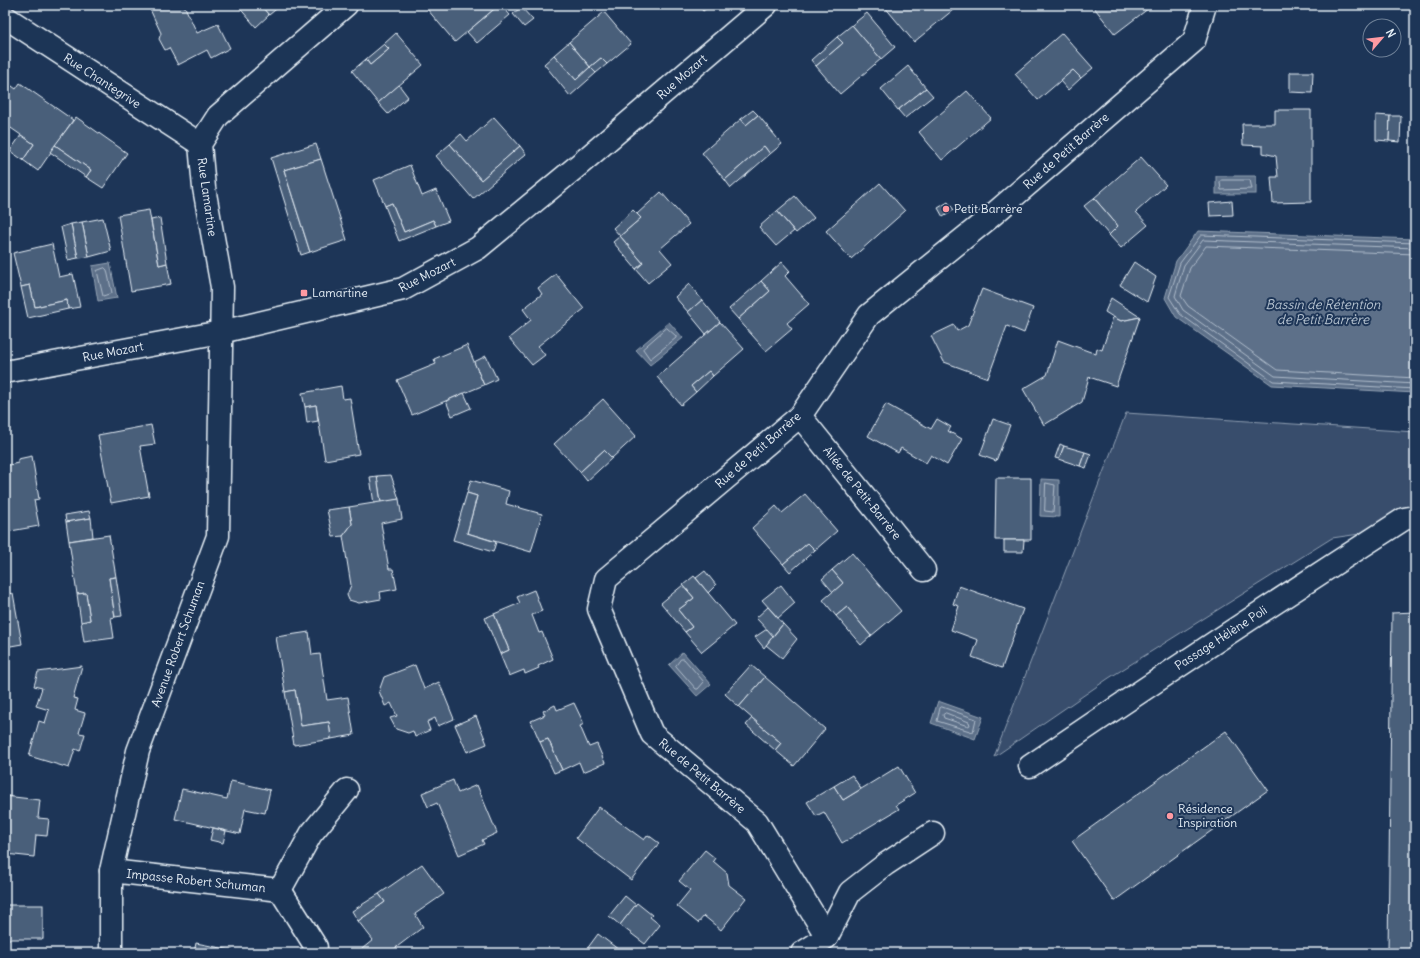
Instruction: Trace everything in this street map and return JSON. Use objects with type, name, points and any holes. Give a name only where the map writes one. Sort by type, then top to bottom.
[{"type":"street","name":"Rue Lamartine","points":[[221,332],[222,287],[204,188],[200,144],[218,116],[346,5]]},
{"type":"street","name":"Rue Mozart","points":[[5,372],[221,332],[403,289],[478,248],[580,164],[766,5]]},
{"type":"street","name":"Rue de Petit Barrère","points":[[827,937],[757,822],[652,734],[599,609],[606,579],[800,416],[869,315],[989,218],[1194,41],[1205,5]]},
{"type":"street","name":"Rue Chantegrive","points":[[5,17],[200,144]]},
{"type":"street","name":"Avenue Robert Schuman","points":[[111,953],[111,871],[138,751],[218,536],[221,332]]},
{"type":"street","name":"Allée de Petit-Barrère","points":[[800,416],[924,570]]},
{"type":"street","name":"Passage Hélène Poli","points":[[1030,766],[1306,582],[1404,519],[1415,517]]},
{"type":"street","name":"Impasse Robert Schuman","points":[[280,890],[311,834],[347,790]]},
{"type":"street","points":[[802,953],[827,937],[850,892],[886,864],[933,833]]},
{"type":"street","name":"Impasse Robert Schuman","points":[[111,871],[280,890]]},
{"type":"street","name":"Impasse Robert Schuman","points":[[280,890],[316,947]]},
{"type":"shaded area","points":[[1126,413],[1415,432],[1415,526],[1332,538],[1109,678],[994,757]]},
{"type":"water","points":[[1216,176],[1256,176],[1256,194],[1216,194]]},
{"type":"water","name":"Bassin de Rétention de Petit Barrère","points":[[1198,231],[1415,239],[1415,393],[1272,385],[1176,317],[1165,298],[1176,261]]},
{"type":"water","points":[[110,263],[117,298],[98,301],[92,266]]},
{"type":"water","points":[[669,322],[683,338],[650,365],[636,350]]},
{"type":"water","points":[[1041,479],[1059,480],[1059,517],[1040,516]]},
{"type":"water","points":[[683,652],[711,684],[697,696],[669,665]]},
{"type":"water","points":[[938,701],[983,717],[975,739],[931,723]]},
{"type":"building","points":[[148,5],[184,5],[197,33],[218,24],[230,48],[211,58],[207,50],[178,65],[169,48],[165,50],[159,39],[161,33]]},
{"type":"building","points":[[237,5],[267,5],[263,8],[269,15],[256,27]]},
{"type":"building","points":[[267,5],[281,5],[269,15],[263,8]]},
{"type":"building","points":[[432,5],[499,5],[455,42],[427,9]]},
{"type":"building","points":[[499,5],[501,5],[510,15],[477,43],[467,32]]},
{"type":"building","points":[[698,5],[711,5],[703,11]]},
{"type":"building","points":[[959,5],[914,42],[884,6]]},
{"type":"building","points":[[1092,5],[1153,5],[1115,34]]},
{"type":"building","points":[[1338,5],[1415,5],[1415,9],[1337,8]]},
{"type":"building","points":[[521,7],[533,20],[524,27],[513,14]]},
{"type":"building","points":[[604,12],[631,44],[607,64],[601,58],[590,67],[569,42]]},
{"type":"building","points":[[867,13],[895,47],[881,59],[852,25]]},
{"type":"building","points":[[852,25],[881,59],[840,94],[816,66],[843,43],[837,37]]},
{"type":"building","points":[[396,33],[423,65],[378,103],[352,71],[366,59],[370,65],[389,49],[384,44]]},
{"type":"building","points":[[1062,33],[1093,68],[1081,78],[1073,70],[1038,100],[1015,74]]},
{"type":"building","points":[[837,37],[843,43],[816,66],[811,60]]},
{"type":"building","points":[[569,42],[590,67],[576,80],[554,55]]},
{"type":"building","points":[[384,44],[389,49],[370,65],[366,59]]},
{"type":"building","points":[[554,55],[576,80],[590,67],[596,73],[570,96],[544,64]]},
{"type":"building","points":[[601,58],[607,64],[596,73],[590,67]]},
{"type":"building","points":[[908,66],[926,88],[898,110],[881,89]]},
{"type":"building","points":[[1073,70],[1081,78],[1068,90],[1060,81]]},
{"type":"building","points":[[1290,72],[1313,72],[1312,93],[1290,92]]},
{"type":"building","points":[[5,81],[16,89],[20,83],[73,120],[38,171],[23,160],[34,144],[5,124]]},
{"type":"building","points":[[399,85],[408,97],[388,114],[378,103]]},
{"type":"building","points":[[926,88],[933,96],[905,118],[898,110]]},
{"type":"building","points":[[967,91],[991,118],[942,160],[919,132]]},
{"type":"building","points":[[753,110],[758,115],[746,125],[741,119]]},
{"type":"building","points":[[1275,110],[1311,110],[1311,202],[1273,203],[1271,177],[1278,177],[1276,156],[1263,153],[1263,146],[1243,145],[1242,124],[1275,124]]},
{"type":"building","points":[[758,115],[782,144],[770,154],[764,146],[725,180],[702,153],[741,119],[746,125]]},
{"type":"building","points":[[1376,115],[1390,116],[1389,141],[1376,140]]},
{"type":"building","points":[[1390,116],[1401,116],[1400,142],[1389,141]]},
{"type":"building","points":[[76,117],[127,153],[103,188],[86,177],[91,170],[55,145]]},
{"type":"building","points":[[494,117],[520,146],[481,180],[450,144],[461,134],[467,141]]},
{"type":"building","points":[[21,135],[34,144],[23,160],[10,151]]},
{"type":"building","points":[[316,144],[321,159],[284,170],[310,252],[301,255],[271,158]]},
{"type":"building","points":[[450,144],[481,180],[520,146],[526,154],[473,199],[436,156]]},
{"type":"building","points":[[55,145],[91,170],[86,177],[50,152]]},
{"type":"building","points":[[764,146],[770,154],[731,188],[725,180]]},
{"type":"building","points":[[1141,157],[1166,185],[1136,212],[1148,225],[1121,248],[1109,235],[1118,226],[1094,198]]},
{"type":"building","points":[[321,159],[347,240],[310,252],[284,170]]},
{"type":"building","points":[[410,165],[422,196],[436,190],[449,221],[436,226],[433,220],[404,232],[392,203],[385,206],[374,180]]},
{"type":"building","points":[[880,183],[905,211],[851,259],[826,231]]},
{"type":"building","points":[[661,192],[689,224],[660,249],[672,263],[648,283],[636,269],[643,263],[620,236],[641,218],[637,214]]},
{"type":"building","points":[[795,196],[814,218],[796,233],[777,211]]},
{"type":"building","points":[[1094,198],[1118,226],[1109,235],[1084,206]]},
{"type":"building","points":[[1232,201],[1233,215],[1210,216],[1209,203]]},
{"type":"building","name":"Petit Barrère","points":[[948,202],[954,210],[943,217],[938,208]]},
{"type":"building","points":[[392,203],[404,232],[433,220],[436,226],[399,241],[385,206]]},
{"type":"building","points":[[149,210],[159,265],[167,263],[171,284],[131,291],[118,215]]},
{"type":"building","points":[[633,210],[641,218],[620,236],[613,228]]},
{"type":"building","points":[[777,211],[794,231],[776,246],[759,227]]},
{"type":"building","points":[[103,218],[111,251],[89,257],[82,222]]},
{"type":"building","points":[[160,218],[167,263],[159,265],[151,220]]},
{"type":"building","points":[[82,222],[89,257],[78,258],[71,224]]},
{"type":"building","points":[[71,224],[78,258],[68,260],[61,227]]},
{"type":"building","points":[[620,236],[643,263],[636,269],[613,242]]},
{"type":"building","points":[[52,244],[59,277],[73,274],[80,307],[68,309],[67,300],[35,307],[30,285],[21,287],[13,253]]},
{"type":"building","points":[[782,262],[790,271],[785,276],[809,304],[787,323],[792,329],[766,351],[738,319],[770,291],[761,281]]},
{"type":"building","points":[[1134,262],[1156,277],[1147,302],[1120,285]]},
{"type":"building","points":[[556,274],[584,309],[538,346],[545,355],[532,365],[509,338],[531,320],[523,309],[542,294],[538,288]]},
{"type":"building","points":[[761,281],[770,291],[738,319],[729,309]]},
{"type":"building","points":[[689,284],[702,300],[688,312],[675,297]]},
{"type":"building","points":[[30,285],[35,307],[67,300],[68,309],[28,318],[21,287]]},
{"type":"building","points":[[982,289],[1033,308],[1024,333],[1007,326],[988,378],[944,362],[931,336],[954,325],[957,331],[968,325]]},
{"type":"building","points":[[1111,298],[1140,317],[1121,321],[1105,312]]},
{"type":"building","points":[[702,300],[720,322],[706,334],[688,312]]},
{"type":"building","points":[[1113,317],[1121,321],[1140,317],[1116,386],[1089,377],[1082,402],[1044,425],[1023,389],[1047,375],[1058,340],[1096,354],[1097,348],[1102,350]]},
{"type":"building","points":[[720,322],[744,349],[713,376],[709,371],[691,386],[696,392],[681,405],[657,377]]},
{"type":"building","points":[[467,345],[484,385],[412,415],[397,380],[436,364],[434,359]]},
{"type":"building","points":[[486,356],[497,379],[484,385],[474,362]]},
{"type":"building","points":[[709,371],[713,376],[696,392],[691,386]]},
{"type":"building","points":[[341,386],[343,399],[350,398],[359,454],[325,460],[316,405],[305,407],[302,393]]},
{"type":"building","points":[[464,393],[471,408],[452,416],[446,401]]},
{"type":"building","points":[[603,399],[636,436],[612,458],[604,450],[580,472],[554,444]]},
{"type":"building","points":[[886,404],[931,429],[937,419],[951,427],[948,431],[962,439],[947,465],[931,455],[926,463],[901,448],[898,453],[868,436]]},
{"type":"building","points":[[316,405],[318,421],[307,423],[305,407]]},
{"type":"building","points":[[993,419],[1010,425],[996,461],[980,455]]},
{"type":"building","points":[[151,425],[155,444],[140,446],[149,496],[111,503],[98,435]]},
{"type":"building","points":[[1060,444],[1064,446],[1059,459],[1055,458]]},
{"type":"building","points":[[1064,446],[1085,452],[1080,466],[1059,459]]},
{"type":"building","points":[[604,450],[612,458],[587,481],[580,472]]},
{"type":"building","points":[[1085,452],[1091,454],[1086,468],[1080,466]]},
{"type":"building","points":[[32,456],[39,499],[34,500],[39,526],[5,532],[5,466],[18,463],[18,459]]},
{"type":"building","points":[[391,475],[399,499],[381,503],[377,476]]},
{"type":"building","points":[[377,476],[381,503],[374,504],[370,477]]},
{"type":"building","points":[[996,478],[1031,478],[1031,540],[995,540]]},
{"type":"building","points":[[471,480],[509,491],[506,504],[542,514],[531,552],[467,533],[477,496],[467,493]]},
{"type":"building","points":[[467,493],[477,496],[467,533],[496,542],[493,552],[453,540]]},
{"type":"building","points":[[805,494],[837,531],[815,550],[808,543],[783,564],[752,528],[776,506],[782,513]]},
{"type":"building","points":[[399,499],[402,519],[381,523],[389,569],[393,569],[397,589],[380,592],[381,599],[359,603],[349,600],[347,595],[351,585],[343,536],[352,524],[349,507]]},
{"type":"building","points":[[349,507],[352,524],[343,536],[333,537],[327,510]]},
{"type":"building","points":[[89,511],[91,518],[66,522],[65,515]]},
{"type":"building","points":[[91,518],[93,537],[69,541],[66,522]]},
{"type":"building","points":[[109,535],[116,577],[109,578],[115,617],[111,618],[114,638],[84,642],[81,622],[90,620],[86,593],[77,594],[69,541]]},
{"type":"building","points":[[1004,540],[1024,540],[1023,552],[1004,552]]},
{"type":"building","points":[[808,543],[815,550],[790,572],[783,564]]},
{"type":"building","points":[[852,553],[901,611],[871,636],[847,607],[836,616],[823,600],[843,583],[832,570]]},
{"type":"building","points":[[832,570],[843,583],[833,592],[822,579]]},
{"type":"building","points":[[705,571],[716,585],[708,593],[696,578]]},
{"type":"building","points":[[694,576],[735,625],[702,652],[685,632],[692,627],[678,610],[694,598],[683,585]]},
{"type":"building","points":[[116,577],[122,616],[115,617],[109,578]]},
{"type":"building","points":[[683,585],[694,598],[678,610],[692,627],[685,632],[661,603]]},
{"type":"building","points":[[781,585],[795,603],[778,618],[762,600]]},
{"type":"building","points":[[959,586],[1023,609],[1002,668],[972,657],[978,640],[951,630],[959,606],[953,604]]},
{"type":"building","points":[[534,590],[542,611],[532,615],[539,633],[542,632],[553,659],[538,666],[539,668],[525,674],[524,670],[509,676],[500,654],[509,650],[494,614],[520,603],[517,597]]},
{"type":"building","points":[[13,593],[22,644],[5,647],[5,595]]},
{"type":"building","points":[[86,593],[90,620],[81,622],[77,594]]},
{"type":"building","points":[[768,607],[783,624],[773,636],[756,618]]},
{"type":"building","points":[[847,607],[871,636],[861,645],[836,616]]},
{"type":"building","points":[[1415,612],[1415,953],[1388,953],[1392,613]]},
{"type":"building","points":[[494,614],[509,650],[500,654],[485,618]]},
{"type":"building","points":[[783,624],[797,639],[782,658],[766,645]]},
{"type":"building","points":[[767,629],[773,636],[764,648],[755,637]]},
{"type":"building","points":[[309,632],[312,655],[320,654],[327,700],[348,697],[354,735],[331,739],[329,722],[301,726],[295,690],[285,692],[276,637]]},
{"type":"building","points":[[415,665],[424,689],[439,682],[454,719],[438,726],[435,718],[427,722],[430,730],[415,737],[413,731],[408,733],[396,729],[390,718],[397,716],[391,703],[385,706],[379,691],[384,677]]},
{"type":"building","points":[[751,665],[765,677],[739,707],[725,694]]},
{"type":"building","points":[[82,666],[73,698],[78,699],[75,710],[85,713],[79,733],[85,734],[80,751],[75,749],[69,768],[29,756],[39,721],[45,723],[49,710],[36,706],[42,688],[34,686],[38,672]]},
{"type":"building","points":[[765,677],[825,729],[794,766],[775,750],[781,743],[739,707]]},
{"type":"building","points":[[295,690],[301,726],[329,722],[331,739],[294,745],[285,692]]},
{"type":"building","points":[[574,703],[584,724],[580,726],[589,747],[597,744],[605,763],[583,772],[579,762],[562,770],[548,739],[540,742],[531,721],[545,715],[543,711],[555,705],[557,710]]},
{"type":"building","points":[[476,716],[487,744],[467,752],[455,725]]},
{"type":"building","points":[[752,718],[781,743],[775,750],[746,725]]},
{"type":"building","name":"Résidence Inspiration","points":[[1226,731],[1268,790],[1114,901],[1072,841]]},
{"type":"building","points":[[548,739],[562,770],[554,773],[540,742]]},
{"type":"building","points":[[899,766],[915,793],[896,805],[899,809],[842,843],[824,812],[816,816],[807,802],[834,786],[843,800]]},
{"type":"building","points":[[852,775],[861,789],[843,800],[834,786]]},
{"type":"building","points":[[453,780],[458,793],[477,785],[497,833],[482,840],[484,844],[459,855],[437,803],[428,807],[422,793]]},
{"type":"building","points":[[231,781],[270,790],[265,813],[245,809],[240,834],[175,819],[182,789],[227,799]]},
{"type":"building","points":[[5,796],[40,800],[38,818],[49,819],[47,836],[36,835],[34,857],[5,854]]},
{"type":"building","points":[[599,807],[644,840],[648,835],[659,843],[631,880],[576,838]]},
{"type":"building","points":[[213,828],[226,831],[223,843],[210,840]]},
{"type":"building","points":[[705,850],[715,858],[713,861],[727,873],[729,885],[746,898],[721,930],[704,916],[698,923],[677,906],[690,890],[679,881]]},
{"type":"building","points":[[422,864],[444,894],[415,914],[423,927],[389,953],[357,953],[373,940],[358,921],[385,902],[379,894]]},
{"type":"building","points":[[379,894],[385,902],[358,921],[352,911]]},
{"type":"building","points":[[625,896],[636,905],[620,925],[609,916]]},
{"type":"building","points":[[637,903],[652,915],[650,917],[660,925],[645,944],[620,925]]},
{"type":"building","points":[[5,905],[43,905],[43,939],[5,939]]},
{"type":"building","points":[[598,934],[623,953],[584,953]]},
{"type":"building","points":[[196,943],[241,952],[194,953]]},
{"type":"place","name":"Petit Barrère","points":[[946,209]]},
{"type":"place","name":"Lamartine","points":[[304,293]]},
{"type":"place","name":"Résidence Inspiration","points":[[1170,816]]}]
